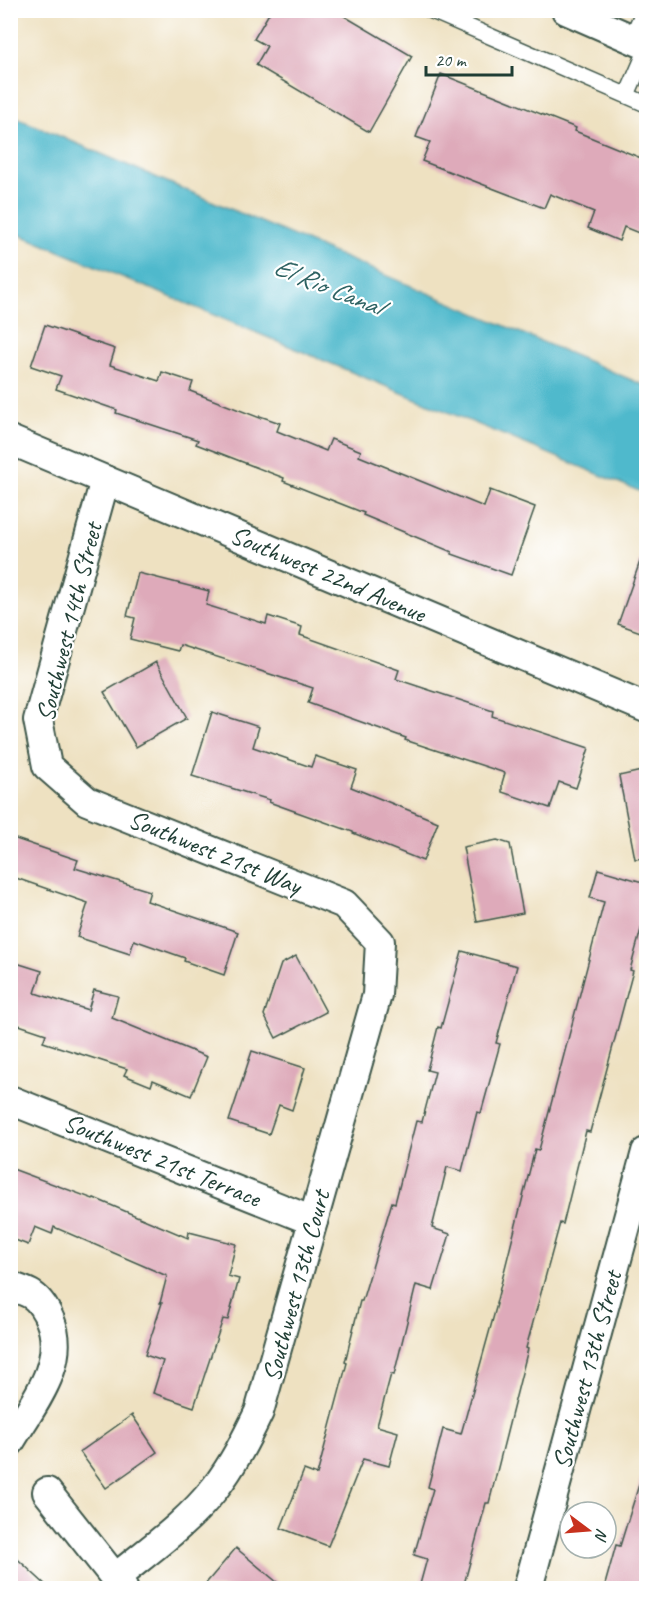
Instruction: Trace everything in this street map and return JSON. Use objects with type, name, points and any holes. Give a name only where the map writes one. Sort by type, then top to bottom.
[{"type":"street","points":[[566,10],[642,45]]},
{"type":"street","name":"Southwest 22nd Avenue","points":[[10,440],[646,708]]},
{"type":"street","name":"Southwest 14th Street","points":[[46,766],[38,720],[105,480]]},
{"type":"street","name":"Southwest 21st Way","points":[[46,766],[87,801],[344,904],[380,942]]},
{"type":"street","name":"Southwest 13th Court","points":[[119,1583],[184,1522],[214,1489],[240,1452],[259,1412],[267,1391],[377,995],[380,942]]},
{"type":"street","name":"Southwest 21st Terrace","points":[[10,1100],[313,1221]]},
{"type":"street","name":"Southwest 13th Street","points":[[528,1588],[646,1152]]},
{"type":"street","points":[[10,1286],[33,1295],[46,1311],[55,1331],[56,1352],[51,1372],[10,1442]]},
{"type":"street","points":[[47,1491],[119,1583]]},
{"type":"lane","points":[[430,10],[646,104]]},
{"type":"lane","points":[[627,95],[642,45],[644,10]]},
{"type":"water","name":"El Rio Canal","points":[[10,115],[646,386],[646,494],[11,231]]},
{"type":"building","points":[[271,10],[334,10],[412,56],[369,132],[256,65],[267,46],[254,39]]},
{"type":"building","points":[[441,74],[576,128],[575,131],[646,160],[646,236],[624,227],[619,241],[588,228],[594,212],[550,194],[544,208],[422,161],[430,142],[416,137]]},
{"type":"building","points":[[45,325],[115,349],[110,365],[159,381],[162,372],[193,382],[190,391],[260,418],[260,416],[280,423],[277,431],[326,451],[331,439],[361,451],[359,456],[484,507],[490,490],[535,507],[511,575],[452,554],[452,552],[363,515],[364,513],[283,481],[284,478],[196,444],[198,440],[116,413],[117,410],[56,389],[61,376],[31,366]]},
{"type":"building","points":[[643,553],[646,553],[646,634],[618,624]]},
{"type":"building","points":[[138,573],[209,591],[206,605],[266,624],[268,616],[302,627],[300,635],[399,670],[396,679],[493,711],[492,716],[589,748],[576,788],[559,782],[550,808],[502,792],[505,773],[405,740],[406,738],[308,703],[313,688],[180,645],[178,651],[130,639],[135,618],[127,616]]},
{"type":"building","points":[[156,662],[187,718],[136,747],[104,692]]},
{"type":"building","points":[[212,712],[259,727],[253,747],[311,767],[315,756],[357,770],[351,787],[438,822],[423,861],[353,832],[269,802],[270,800],[192,776]]},
{"type":"building","points":[[646,770],[646,858],[635,859],[619,776]]},
{"type":"building","points":[[10,837],[78,860],[75,868],[150,891],[147,901],[238,932],[224,975],[134,940],[130,954],[77,937],[88,903],[10,876]]},
{"type":"building","points":[[497,840],[510,844],[523,913],[477,922],[463,847]]},
{"type":"building","points":[[598,869],[646,883],[646,911],[630,970],[633,971],[590,1132],[586,1131],[563,1224],[560,1223],[526,1348],[528,1349],[489,1503],[486,1503],[463,1588],[419,1588],[427,1559],[414,1555],[433,1489],[428,1487],[443,1429],[461,1434],[497,1304],[535,1149],[539,1150],[604,902],[590,898]]},
{"type":"building","points":[[462,951],[517,966],[496,1043],[500,1044],[481,1113],[477,1112],[462,1171],[447,1167],[432,1228],[450,1234],[433,1290],[416,1285],[394,1375],[391,1374],[377,1426],[398,1432],[389,1466],[363,1459],[328,1546],[281,1528],[304,1470],[317,1475],[347,1363],[345,1362],[360,1301],[362,1301],[392,1202],[395,1203],[416,1121],[422,1122],[435,1072],[427,1070]]},
{"type":"building","points":[[296,956],[326,1012],[276,1038],[264,1015],[281,964]]},
{"type":"building","points":[[10,961],[42,971],[35,993],[88,1010],[94,990],[118,996],[112,1018],[207,1057],[191,1096],[153,1080],[151,1086],[124,1075],[127,1069],[43,1042],[46,1034],[10,1022]]},
{"type":"building","points":[[252,1051],[305,1068],[292,1110],[279,1105],[269,1134],[229,1121]]},
{"type":"building","points":[[10,1168],[94,1198],[188,1238],[189,1232],[236,1244],[228,1276],[239,1279],[228,1320],[223,1319],[194,1407],[153,1393],[163,1361],[145,1355],[162,1303],[160,1303],[167,1276],[54,1227],[52,1234],[35,1227],[28,1245],[10,1238]]},
{"type":"building","points":[[132,1415],[157,1452],[106,1488],[80,1452]]},
{"type":"building","points":[[641,1478],[646,1479],[646,1588],[604,1588],[612,1560],[618,1560],[618,1546],[620,1546]]},
{"type":"building","points":[[236,1548],[284,1588],[202,1588]]},
{"type":"building","points":[[10,1552],[49,1588],[10,1588]]}]
